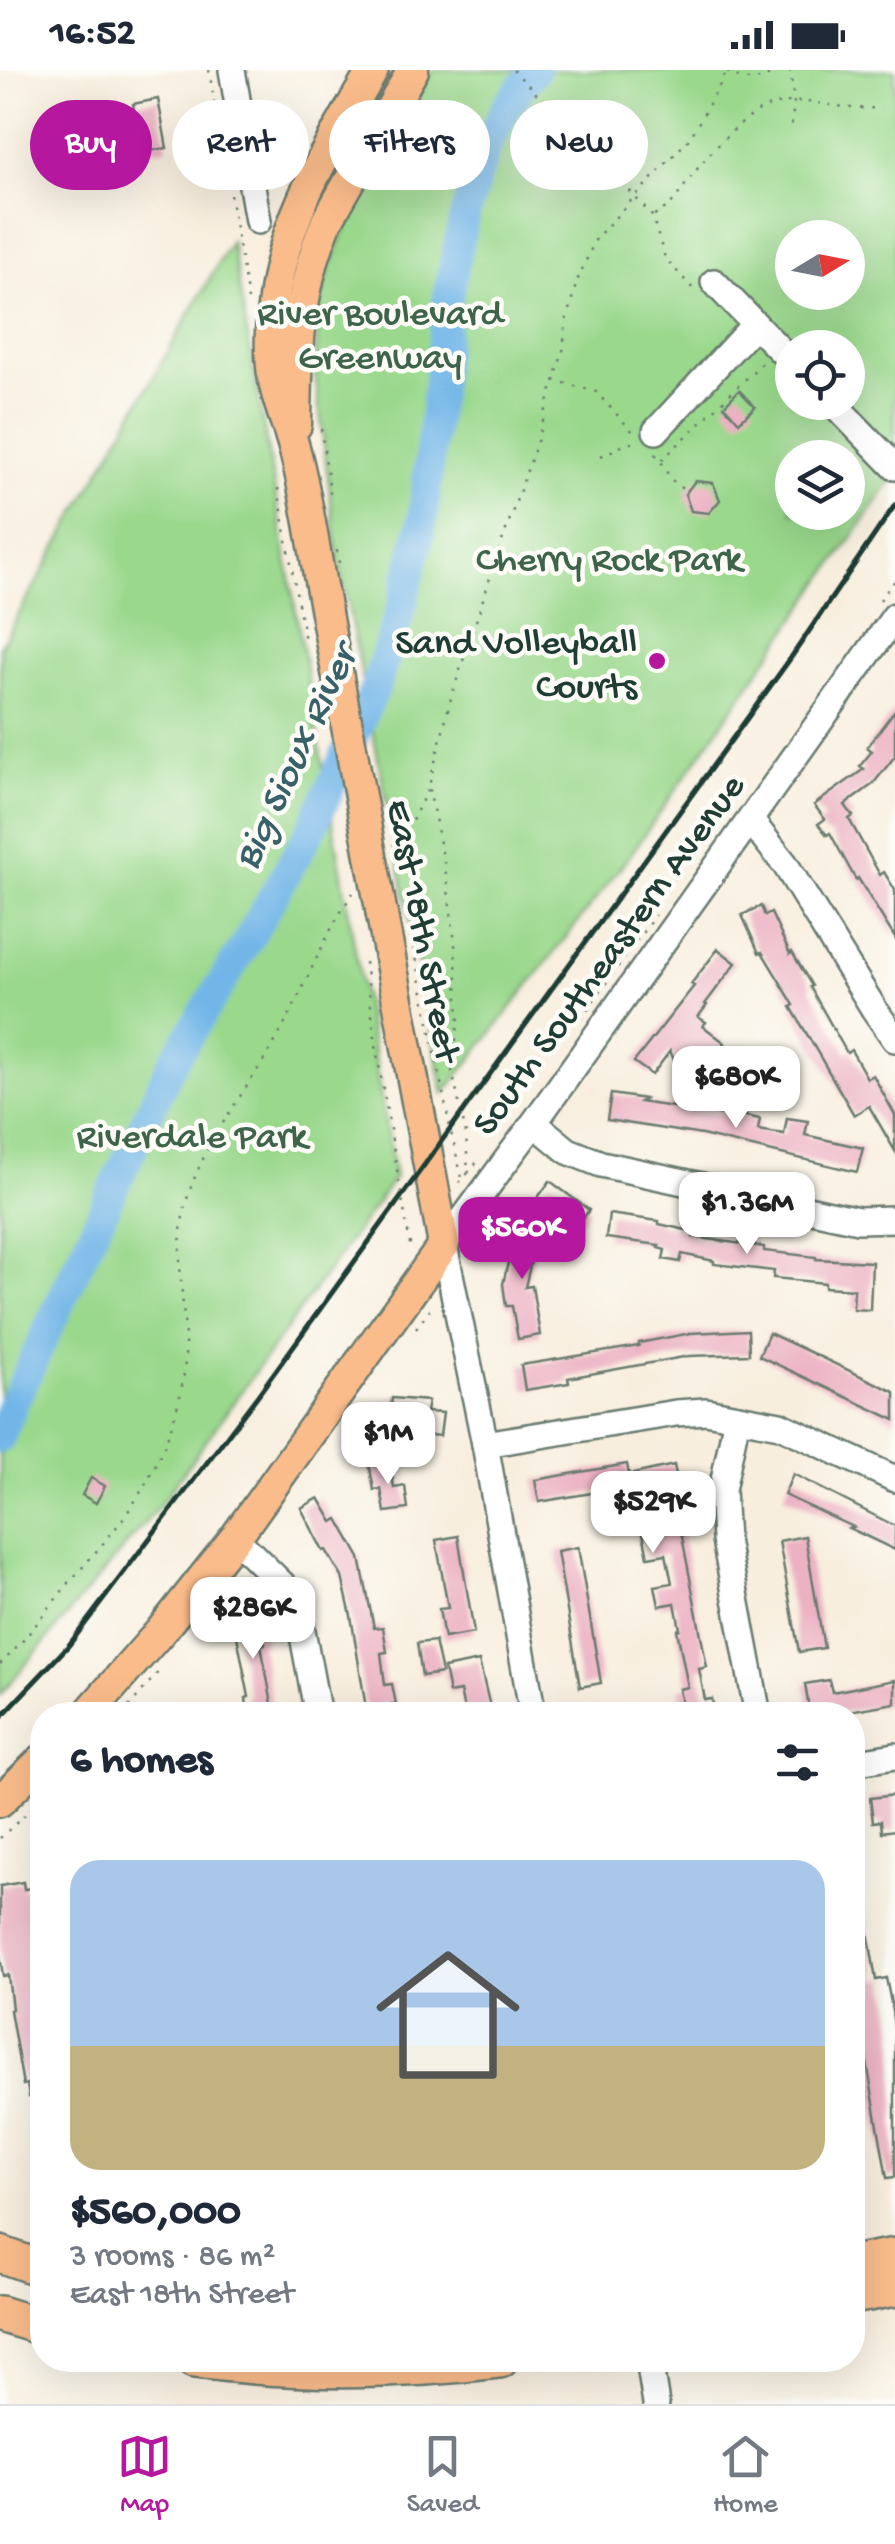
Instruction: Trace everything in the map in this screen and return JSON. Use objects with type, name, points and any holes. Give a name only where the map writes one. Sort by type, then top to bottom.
[{"type":"highway","points":[[0,2254],[30,2265]]},
{"type":"highway","points":[[865,2262],[895,2256]]},
{"type":"highway","points":[[865,2294],[895,2288]]},
{"type":"highway","points":[[0,2314],[30,2323]]},
{"type":"main road","points":[[296,453],[279,405],[272,369],[270,344],[276,285],[298,206],[373,70]]},
{"type":"main road","points":[[296,453],[298,335],[309,271],[327,221],[413,70]]},
{"type":"main road","name":"East 18th Street","points":[[296,453],[444,1245]]},
{"type":"main road","name":"South Southeastern Avenue","points":[[98,1702],[235,1538],[444,1245]]},
{"type":"main road","points":[[0,1801],[30,1785]]},
{"type":"street","points":[[232,70],[258,221]]},
{"type":"street","points":[[714,282],[775,345]]},
{"type":"street","points":[[656,431],[755,324]]},
{"type":"street","points":[[849,420],[895,467]]},
{"type":"street","name":"South Southeastern Avenue","points":[[444,1245],[895,616]]},
{"type":"street","points":[[751,821],[784,864],[895,1039]]},
{"type":"street","points":[[534,1124],[568,1151],[601,1164],[858,1220],[895,1219]]},
{"type":"street","name":"East 18th Street","points":[[444,1245],[485,1444],[531,1702]]},
{"type":"street","points":[[485,1444],[706,1411],[780,1425],[895,1479]]},
{"type":"street","points":[[737,1416],[722,1490],[725,1540],[756,1702]]},
{"type":"street","points":[[235,1538],[297,1604],[316,1702]]},
{"type":"street","points":[[865,1761],[895,1756]]},
{"type":"path","points":[[208,70],[249,306]]},
{"type":"path","points":[[513,70],[604,161],[634,197]]},
{"type":"path","points":[[386,852],[407,831],[429,786],[451,698],[536,445],[563,351],[577,281],[596,238],[690,138],[727,71],[747,82],[780,70]]},
{"type":"path","points":[[790,70],[794,102],[791,131]]},
{"type":"path","points":[[652,216],[672,206],[704,162],[764,109],[794,102],[867,110],[881,107]]},
{"type":"path","points":[[684,490],[671,482],[661,461],[762,362]]},
{"type":"path","points":[[554,380],[596,392],[643,442],[626,444],[601,456]]},
{"type":"path","points":[[318,415],[332,505]]},
{"type":"path","points":[[429,786],[445,868],[459,985],[460,1017],[452,1071],[466,1134],[468,1173],[437,1207]]},
{"type":"path","points":[[0,1664],[28,1636],[120,1523],[144,1487],[174,1414],[184,1374],[179,1248],[187,1200],[214,1136],[271,1048],[342,908],[359,884]]},
{"type":"path","points":[[402,886],[462,1180]]},
{"type":"path","points":[[364,953],[408,1239]]},
{"type":"path","points":[[0,1838],[30,1794]]},
{"type":"green space","name":"Cherry Rock Park","points":[[433,70],[535,70],[521,89],[539,70],[895,70],[895,476],[865,519],[865,440],[775,440],[775,530],[857,530],[633,851],[444,1094],[337,550],[315,374],[318,319],[328,273],[365,190],[490,190],[490,100],[416,100]]},
{"type":"green space","name":"Riverdale Park","points":[[231,241],[395,1177],[159,1506],[0,1695],[0,647]]},
{"type":"building","points":[[158,99],[167,148],[152,150],[152,100]]},
{"type":"building","points":[[739,390],[755,407],[739,422],[724,406]]},
{"type":"building","points":[[695,481],[713,483],[720,500],[709,513],[691,511],[685,494]]},
{"type":"building","points":[[895,710],[895,756],[873,784],[845,805],[880,875],[884,872],[895,890],[895,938],[830,833],[827,835],[818,824],[825,819],[814,805],[864,769],[860,766],[872,751],[867,747]]},
{"type":"building","points":[[761,906],[765,916],[771,913],[847,1053],[851,1050],[867,1078],[873,1075],[895,1115],[895,1151],[869,1106],[854,1115],[791,1007],[794,1005],[762,952],[759,953],[742,915]]},
{"type":"building","points":[[718,949],[736,963],[698,1017],[706,1022],[703,1026],[725,1043],[703,1074],[684,1082],[670,1051],[652,1075],[634,1062]]},
{"type":"building","points":[[611,1094],[645,1099],[640,1102],[760,1119],[758,1130],[784,1134],[787,1118],[808,1121],[805,1135],[863,1148],[857,1172],[702,1135],[607,1120]]},
{"type":"building","points":[[550,1181],[589,1210],[576,1229],[536,1200]]},
{"type":"building","points":[[609,1214],[659,1221],[695,1232],[693,1237],[764,1247],[764,1251],[872,1262],[870,1310],[853,1309],[854,1289],[773,1278],[774,1271],[714,1264],[682,1254],[680,1262],[663,1259],[665,1250],[659,1245],[606,1238]]},
{"type":"building","points":[[517,1223],[539,1228],[525,1287],[532,1286],[540,1335],[518,1339],[503,1284]]},
{"type":"building","points":[[748,1330],[749,1354],[689,1356],[568,1378],[569,1383],[525,1390],[521,1365],[639,1346],[691,1333]]},
{"type":"building","points":[[769,1333],[895,1392],[895,1420],[759,1356]]},
{"type":"building","points":[[392,1398],[428,1401],[426,1412],[443,1413],[440,1436],[406,1433],[407,1426],[389,1424]]},
{"type":"building","points":[[390,1460],[394,1488],[405,1486],[408,1509],[385,1512],[381,1489],[374,1490],[369,1463]]},
{"type":"building","points":[[627,1464],[629,1475],[674,1465],[682,1504],[676,1505],[707,1667],[699,1669],[705,1700],[713,1702],[682,1702],[679,1689],[688,1687],[675,1603],[659,1606],[655,1586],[672,1583],[666,1554],[648,1557],[643,1533],[661,1530],[652,1491],[611,1499],[609,1490],[539,1502],[535,1480]]},
{"type":"building","points":[[793,1474],[895,1526],[895,1550],[784,1495]]},
{"type":"building","points":[[91,1478],[105,1486],[96,1503],[82,1495]]},
{"type":"building","points":[[319,1498],[333,1522],[338,1519],[360,1558],[374,1628],[383,1627],[387,1652],[381,1653],[385,1685],[392,1684],[396,1702],[365,1702],[342,1577],[326,1550],[323,1551],[301,1508]]},
{"type":"building","points":[[458,1536],[474,1633],[444,1638],[439,1609],[448,1608],[436,1540]]},
{"type":"building","points":[[805,1536],[824,1648],[799,1652],[779,1541]]},
{"type":"building","points":[[578,1547],[601,1683],[580,1687],[557,1551]]},
{"type":"building","points":[[246,1603],[250,1622],[260,1620],[272,1702],[246,1702],[249,1697],[231,1606]]},
{"type":"building","points":[[435,1641],[442,1673],[422,1676],[417,1643]]},
{"type":"building","points":[[479,1661],[489,1702],[462,1702],[460,1691],[449,1693],[444,1668]]},
{"type":"building","points":[[829,1680],[832,1692],[895,1680],[895,1703],[865,1708],[865,1702],[808,1702],[805,1684]]},
{"type":"building","points":[[895,1795],[895,1830],[882,1832],[881,1821],[873,1822],[870,1798]]},
{"type":"building","points":[[23,1882],[24,1889],[30,1888],[29,2097],[27,2084],[23,2085],[10,2010],[8,1975],[3,1976],[0,1956],[0,1886]]},
{"type":"building","points":[[865,1914],[876,1980],[886,1978],[895,2036],[895,2177],[887,2178],[865,2051]]},
{"type":"waterway","name":"Big Sioux River","points":[[0,1438],[170,1067],[313,826],[375,688],[403,602],[422,524],[448,296],[463,221],[485,150],[507,105],[535,70]]},
{"type":"railway","points":[[0,1718],[69,1645],[258,1395],[790,659],[895,505]]},
{"type":"place","name":"Sand Volleyball Courts","points":[[657,661]]},
{"type":"park label","name":"River Boulevard Greenway","points":[[380,332]]}]
